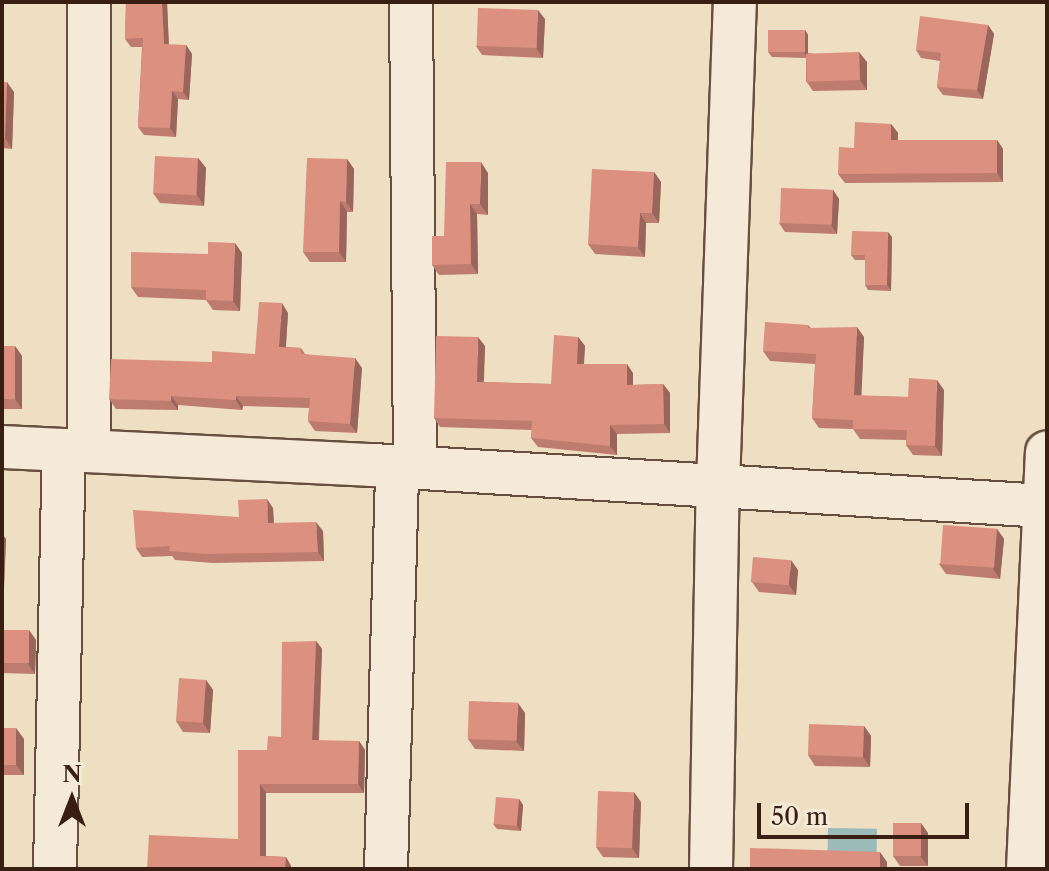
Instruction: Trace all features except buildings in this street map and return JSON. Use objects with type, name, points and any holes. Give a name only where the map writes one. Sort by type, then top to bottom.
[{"type":"street","points":[[55,869],[77,451],[89,2]]},
{"type":"street","points":[[386,869],[406,467],[411,2]]},
{"type":"street","points":[[711,869],[718,485],[735,2]]},
{"type":"street","points":[[2,447],[406,467],[1046,506]]},
{"type":"street","points":[[1028,869],[1043,669],[1047,452]]},
{"type":"water","points":[[828,828],[877,829],[877,854],[828,853]]}]
